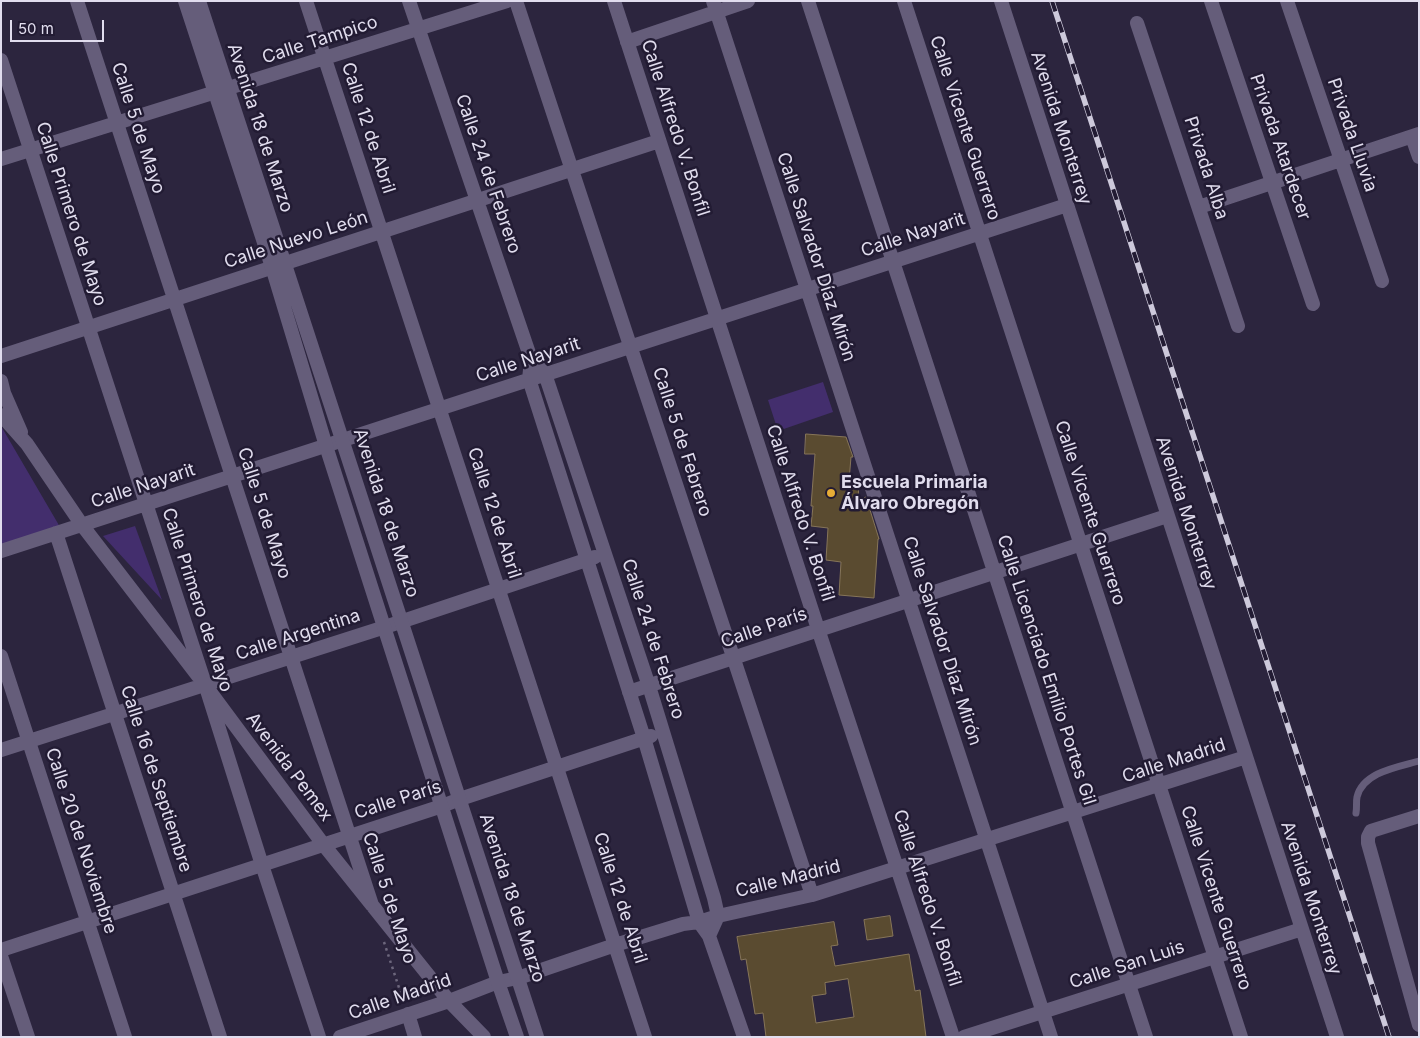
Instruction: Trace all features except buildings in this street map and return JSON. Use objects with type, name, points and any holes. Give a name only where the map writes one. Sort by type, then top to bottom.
[{"type":"street","name":"Calle 5 de Mayo","points":[[77,1],[372,905]]},
{"type":"street","name":"Avenida 18 de Marzo","points":[[185,1],[221,91],[278,265],[342,440],[537,1037]]},
{"type":"street","name":"Avenida 18 de Marzo","points":[[199,1],[221,91]]},
{"type":"street","name":"Calle 12 de Abril","points":[[306,1],[646,1037]]},
{"type":"street","name":"Calle 24 de Febrero","points":[[409,1],[531,359],[545,374],[606,554],[649,686],[718,916]]},
{"type":"street","name":"Calle Tampico","points":[[1,159],[507,1]]},
{"type":"street","name":"Calle 5 de Febrero","points":[[516,1],[812,896]]},
{"type":"street","name":"Calle Alfredo V. Bonfil","points":[[614,1],[953,1037]]},
{"type":"street","points":[[627,42],[715,6],[748,1]]},
{"type":"street","name":"Calle Licenciado Emilio Portes Gil","points":[[808,1],[1146,1037]]},
{"type":"street","name":"Calle Vicente Guerrero","points":[[904,1],[1241,1037]]},
{"type":"street","name":"Avenida Monterrey","points":[[1000,1],[1337,1037]]},
{"type":"street","name":"Privada Atardecer","points":[[1212,1],[1313,304]]},
{"type":"street","name":"Privada Lluvia","points":[[1287,1],[1382,281]]},
{"type":"street","name":"Calle Salvador Díaz Mirón","points":[[715,6],[1051,1037]]},
{"type":"street","name":"Privada Alba","points":[[1137,23],[1238,326]]},
{"type":"street","name":"Calle Primero de Mayo","points":[[1,60],[319,1037]]},
{"type":"street","points":[[1199,207],[1415,135],[1419,157]]},
{"type":"street","name":"Calle Nuevo León","points":[[1,356],[659,141]]},
{"type":"street","name":"Calle Nayarit","points":[[1,551],[1067,204]]},
{"type":"street","name":"Avenida 18 de Marzo","points":[[278,265],[326,446],[517,1037]]},
{"type":"street","name":"Calle 24 de Febrero","points":[[531,359],[529,379],[644,738],[699,922],[709,936],[744,1037]]},
{"type":"street","points":[[1,382],[27,444]]},
{"type":"street","name":"Avenida Pemex","points":[[1,416],[27,444],[82,525],[205,684],[323,844],[449,1001],[484,1037]]},
{"type":"street","name":"Calle París","points":[[628,692],[1167,516]]},
{"type":"street","name":"Calle 16 de Septiembre","points":[[56,534],[220,1037]]},
{"type":"street","name":"Calle Argentina","points":[[1,750],[606,554]]},
{"type":"street","name":"Calle 20 de Noviembre","points":[[1,656],[125,1037]]},
{"type":"street","name":"Calle París","points":[[1,950],[663,732]]},
{"type":"street","name":"Calle Madrid","points":[[340,1037],[449,1001],[498,982],[518,978],[615,945],[683,924],[812,896],[1246,757]]},
{"type":"street","points":[[1419,816],[1371,831],[1368,837],[1368,844],[1419,1025]]},
{"type":"street","points":[[709,936],[718,916]]},
{"type":"street","name":"Calle San Luis","points":[[964,1037],[1302,929]]},
{"type":"street","points":[[1,956],[28,1037]]},
{"type":"street","points":[[408,1014],[415,1037]]},
{"type":"lane","points":[[1356,813],[1357,796],[1366,781],[1383,772],[1419,761]]},
{"type":"path","name":"Calle 5 de Mayo","points":[[384,941],[408,1014]]},
{"type":"shaded area","points":[[823,382],[833,412],[778,431],[768,400]]},
{"type":"shaded area","points":[[1,426],[60,527],[1,547]]},
{"type":"shaded area","points":[[135,526],[162,600],[103,536]]},
{"type":"railway","points":[[1052,1],[1389,1037]]},
{"type":"place","name":"Escuela Primaria Álvaro Obregón","points":[[831,493]]}]
